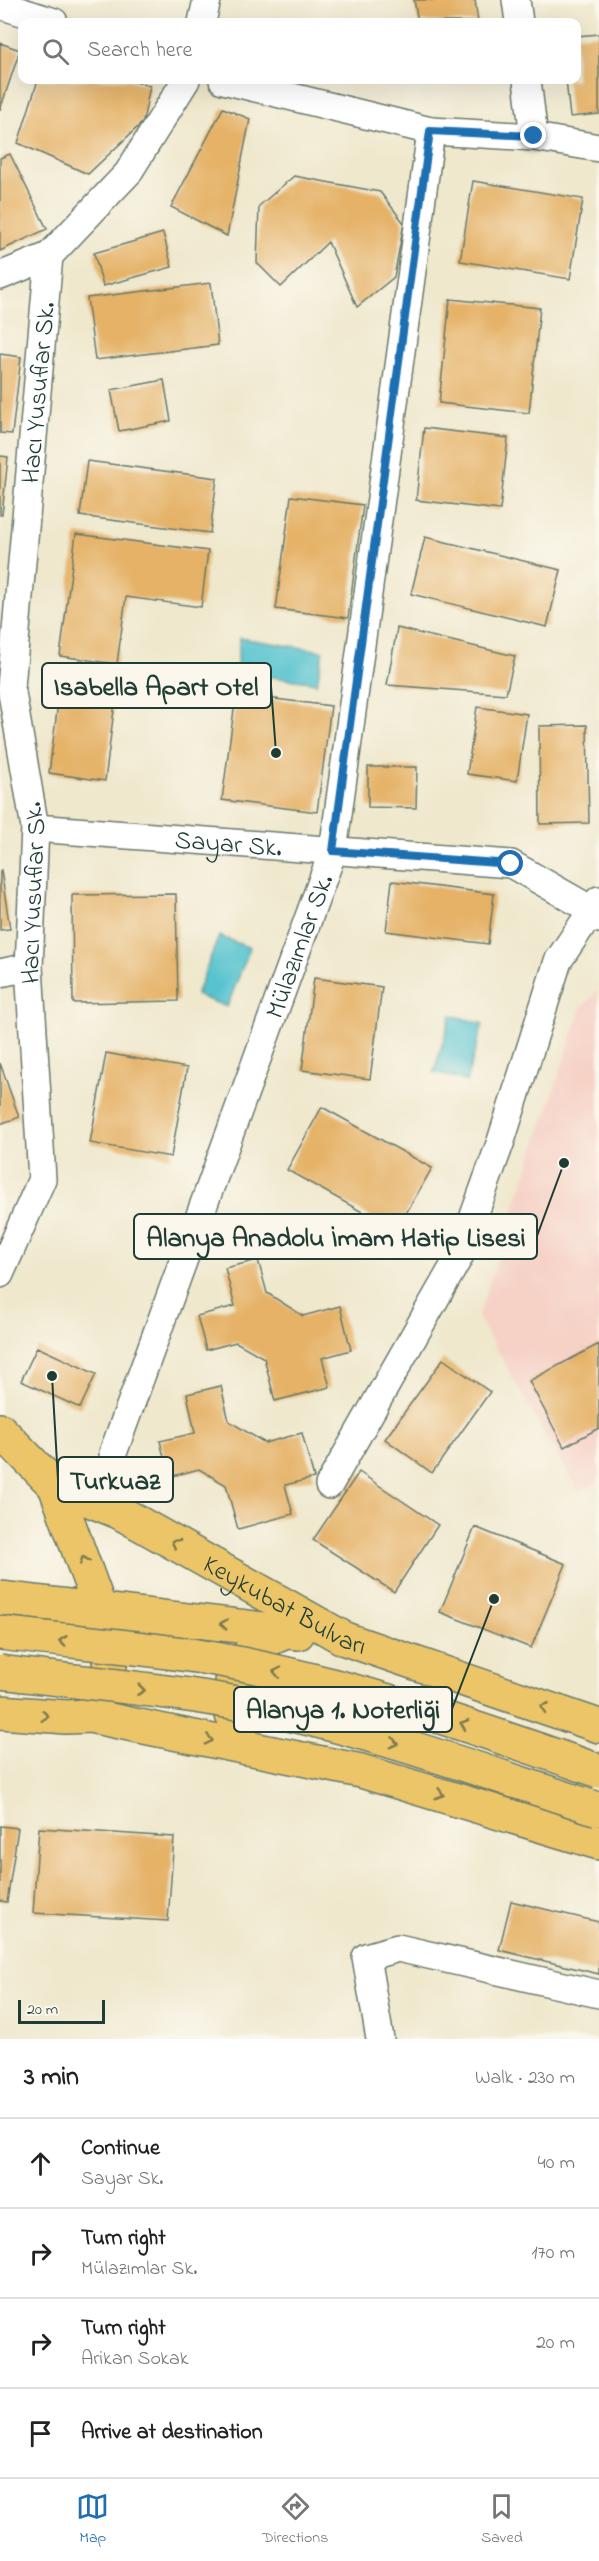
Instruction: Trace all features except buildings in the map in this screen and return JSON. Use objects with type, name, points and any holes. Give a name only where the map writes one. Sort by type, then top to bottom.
[{"type":"main road","name":"Keykubat Bulvarı","points":[[0,1430],[55,1486],[119,1512],[345,1639],[599,1726]]},
{"type":"main road","points":[[55,1486],[100,1609],[110,1666],[90,1716]]},
{"type":"main road","points":[[0,1598],[345,1639]]},
{"type":"main road","points":[[246,1749],[232,1715],[232,1681],[254,1646],[286,1632]]},
{"type":"main road","name":"Keykubat Bulvarı","points":[[0,1633],[219,1660],[321,1682],[422,1708],[599,1771]]},
{"type":"main road","points":[[0,1672],[209,1698],[311,1720],[408,1747],[598,1809]]},
{"type":"main road","points":[[0,1712],[66,1718],[90,1716],[361,1771],[599,1844]]},
{"type":"street","points":[[203,18],[207,0]]},
{"type":"street","points":[[516,0],[518,18]]},
{"type":"street","points":[[0,5],[41,18]]},
{"type":"street","points":[[0,276],[49,256],[128,173],[184,84]]},
{"type":"street","points":[[239,84],[430,131],[534,136],[599,148]]},
{"type":"street","points":[[527,84],[534,136]]},
{"type":"street","name":"Mülazımlar Sk.","points":[[113,1453],[333,851],[430,131]]},
{"type":"street","name":"Hacı Yusuflar Sk.","points":[[0,1274],[42,1179],[29,967],[35,828],[11,687],[49,256]]},
{"type":"street","name":"Sayar Sk.","points":[[35,828],[511,864],[596,909]]},
{"type":"street","points":[[329,1485],[459,1257],[501,1141],[558,961],[596,909]]},
{"type":"street","points":[[0,973],[29,967]]},
{"type":"street","points":[[380,2039],[366,1957],[398,1948],[599,1994]]},
{"type":"shaded area","points":[[599,989],[599,1482],[578,1492],[478,1317],[581,1008]]},
{"type":"water","points":[[240,638],[323,651],[317,683],[236,672]]},
{"type":"water","points":[[219,936],[250,948],[227,1007],[196,995]]},
{"type":"water","points":[[451,1015],[483,1024],[466,1081],[434,1072]]},
{"type":"place","name":"Isabella Apart Otel","points":[[276,753]]},
{"type":"place","name":"Alanya Anadolu İmam Hatip Lisesi","points":[[564,1163]]},
{"type":"place","name":"Turkuaz","points":[[52,1376]]},
{"type":"place","name":"Alanya 1. Noterliği","points":[[494,1599]]},
{"type":"route","points":[[511,864],[333,851],[430,131],[534,136]]}]
